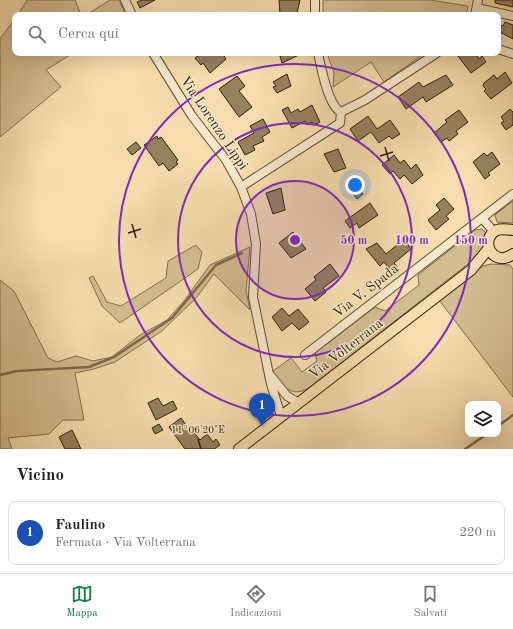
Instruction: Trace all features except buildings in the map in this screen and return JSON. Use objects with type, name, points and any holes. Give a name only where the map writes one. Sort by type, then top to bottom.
[{"type":"main road","points":[[494,232],[500,230],[511,231]]},
{"type":"main road","name":"Via Volterrana","points":[[471,270],[489,248],[489,240],[494,232]]},
{"type":"main road","points":[[489,248],[498,257]]},
{"type":"main road","name":"Via Volterrana","points":[[239,449],[471,270],[498,257],[505,258],[513,255]]},
{"type":"street","points":[[125,0],[131,12]]},
{"type":"street","points":[[315,0],[315,12]]},
{"type":"street","points":[[477,8],[495,12]]},
{"type":"street","points":[[501,13],[513,16]]},
{"type":"street","points":[[501,50],[513,54]]},
{"type":"street","name":"Via Lorenzo Lippi","points":[[156,56],[192,116],[226,160],[241,187],[255,229],[256,244],[253,297],[270,373],[271,384],[281,416]]},
{"type":"street","points":[[319,56],[329,97],[336,108],[341,112],[365,100],[432,56]]},
{"type":"street","name":"Via Lorenzo Lippi","points":[[241,187],[340,123],[341,112]]},
{"type":"street","name":"Via V. Spada","points":[[305,355],[513,194]]},
{"type":"street","points":[[482,218],[494,232]]},
{"type":"street","name":"Via Lorenzo Lippi","points":[[270,373],[283,392],[299,403]]},
{"type":"shaded area","points":[[27,0],[75,0],[80,12],[20,12]]},
{"type":"shaded area","points":[[110,0],[119,0],[125,12],[91,12]]},
{"type":"shaded area","points":[[323,0],[430,0],[468,6],[467,12],[323,12]]},
{"type":"shaded area","points":[[12,23],[12,56],[68,56],[46,70],[61,87],[0,137],[0,39]]},
{"type":"shaded area","points":[[328,56],[421,56],[384,82],[371,62],[333,87],[334,73]]},
{"type":"shaded area","points":[[513,201],[513,223],[497,222],[495,215]]},
{"type":"shaded area","points":[[482,229],[486,233],[483,240],[483,250],[473,260],[309,388],[303,391],[292,391],[283,386],[276,377],[273,371],[291,358],[302,372],[317,361],[315,353],[375,307],[385,311],[419,285],[418,275],[475,230]]},
{"type":"shaded area","points":[[196,245],[202,252],[198,269],[120,323],[102,306],[89,278],[93,276],[107,302],[121,306],[166,278],[168,261]]},
{"type":"shaded area","points":[[250,247],[246,290],[250,310],[214,274],[196,298],[162,331],[115,362],[75,373],[84,420],[63,420],[49,434],[8,438],[12,449],[0,449],[0,280],[14,291],[48,358],[57,362],[76,356],[93,361],[112,357],[140,335],[167,320],[184,301],[210,265]]},
{"type":"shaded area","points":[[491,264],[510,265],[513,269],[513,397],[439,300],[483,266]]},
{"type":"waterway","points":[[0,375],[17,371],[89,367],[114,357],[172,318],[216,265],[242,253]]},
{"type":"waterway","points":[[501,424],[513,415]]},
{"type":"waterway","points":[[465,449],[483,437]]},
{"type":"place","name":"Faulino","points":[[262,426]]}]
